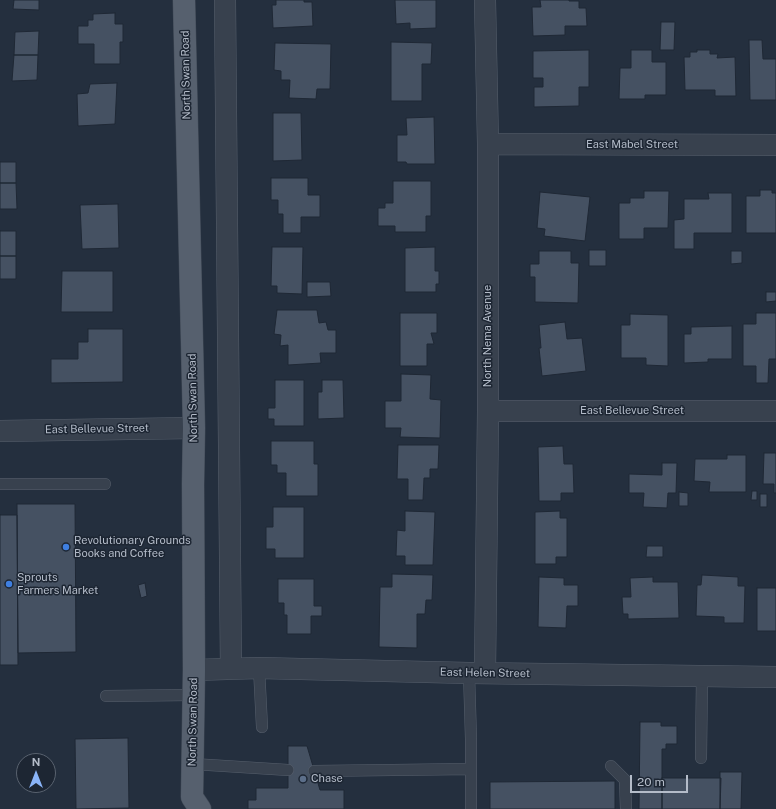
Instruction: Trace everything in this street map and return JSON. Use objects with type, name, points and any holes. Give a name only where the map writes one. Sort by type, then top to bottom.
[{"type":"main road","name":"North Swan Road","points":[[184,0],[194,428],[194,670],[192,805]]},
{"type":"street","points":[[225,0],[231,669]]},
{"type":"street","name":"North Nema Avenue","points":[[477,673],[488,411],[488,144],[485,0]]},
{"type":"street","name":"East Mabel Street","points":[[488,144],[776,145]]},
{"type":"street","name":"East Bellevue Street","points":[[488,411],[776,411]]},
{"type":"street","name":"East Bellevue Street","points":[[0,431],[194,428]]},
{"type":"street","name":"East Helen Street","points":[[194,670],[259,668],[477,673],[776,676]]},
{"type":"lane","points":[[0,484],[104,484]]},
{"type":"lane","points":[[259,668],[262,727]]},
{"type":"lane","points":[[471,809],[471,768],[477,673]]},
{"type":"lane","points":[[701,758],[702,676]]},
{"type":"lane","points":[[106,696],[193,695]]},
{"type":"lane","points":[[193,764],[288,770]]},
{"type":"lane","points":[[611,766],[625,780],[626,809]]},
{"type":"lane","points":[[314,771],[471,768]]},
{"type":"building","points":[[14,0],[39,0],[39,10],[13,9]]},
{"type":"building","points":[[276,0],[304,0],[304,2],[312,2],[313,26],[273,28],[272,5],[276,5]]},
{"type":"building","points":[[395,0],[436,0],[436,28],[410,29],[410,23],[396,24]]},
{"type":"building","points":[[540,0],[579,1],[579,8],[586,8],[587,26],[565,26],[565,35],[533,36],[532,7],[541,7]]},
{"type":"building","points":[[115,13],[115,24],[123,24],[123,42],[120,42],[120,64],[94,64],[94,44],[78,44],[78,26],[88,26],[88,20],[93,20],[93,14]]},
{"type":"building","points":[[661,22],[675,22],[674,50],[660,50]]},
{"type":"building","points":[[39,31],[38,55],[14,55],[15,32]]},
{"type":"building","points":[[749,40],[762,40],[763,59],[776,59],[776,100],[750,100]]},
{"type":"building","points":[[391,42],[432,43],[431,64],[422,64],[422,101],[391,101]]},
{"type":"building","points":[[275,43],[331,44],[330,89],[317,89],[316,99],[289,98],[290,80],[281,80],[281,71],[274,70]]},
{"type":"building","points":[[589,50],[589,87],[579,87],[579,106],[534,107],[534,87],[543,87],[543,78],[533,78],[533,51]]},
{"type":"building","points":[[631,50],[652,50],[652,62],[666,62],[666,95],[645,95],[645,99],[619,99],[620,68],[631,68]]},
{"type":"building","points":[[697,50],[710,50],[710,54],[718,54],[717,58],[735,57],[736,96],[715,96],[715,90],[685,90],[684,57],[690,57],[690,52],[697,52]]},
{"type":"building","points":[[14,55],[38,55],[37,80],[12,81]]},
{"type":"building","points":[[117,83],[115,124],[78,126],[77,94],[88,93],[90,84]]},
{"type":"building","points":[[273,113],[301,113],[302,160],[273,161]]},
{"type":"building","points":[[434,117],[435,164],[407,164],[406,162],[397,162],[397,135],[407,135],[406,118]]},
{"type":"building","points":[[0,162],[16,162],[16,183],[0,183]]},
{"type":"building","points":[[271,178],[308,178],[308,195],[320,195],[320,217],[301,217],[301,233],[283,233],[283,214],[278,214],[278,200],[271,200]]},
{"type":"building","points":[[393,181],[431,181],[431,216],[426,216],[426,232],[395,232],[395,226],[378,226],[378,208],[385,208],[385,203],[393,203]]},
{"type":"building","points":[[0,183],[16,183],[17,209],[0,209]]},
{"type":"building","points":[[760,190],[772,190],[772,193],[776,193],[776,233],[746,233],[746,196],[760,196]]},
{"type":"building","points":[[644,191],[669,191],[668,228],[644,228],[644,239],[619,239],[619,203],[630,203],[630,198],[644,198]]},
{"type":"building","points":[[540,192],[590,197],[585,241],[544,236],[545,229],[537,228]]},
{"type":"building","points":[[708,193],[732,193],[732,233],[694,233],[694,249],[674,249],[674,220],[684,219],[684,199],[709,199]]},
{"type":"building","points":[[118,204],[119,248],[82,249],[80,205]]},
{"type":"building","points":[[0,231],[16,231],[16,256],[0,256]]},
{"type":"building","points":[[272,247],[303,247],[302,294],[277,293],[277,286],[271,286]]},
{"type":"building","points":[[435,247],[435,271],[439,271],[439,284],[436,284],[436,292],[405,292],[405,248]]},
{"type":"building","points":[[589,250],[606,250],[606,266],[589,266]]},
{"type":"building","points":[[539,251],[571,251],[571,263],[579,263],[578,303],[535,302],[535,277],[530,277],[530,264],[539,264]]},
{"type":"building","points":[[731,251],[742,251],[742,263],[731,264]]},
{"type":"building","points":[[0,256],[16,256],[16,279],[0,279]]},
{"type":"building","points":[[62,271],[113,271],[113,312],[61,312]]},
{"type":"building","points":[[307,282],[330,282],[331,296],[307,297]]},
{"type":"building","points":[[766,292],[776,292],[776,301],[766,302]]},
{"type":"building","points":[[277,310],[317,310],[319,323],[326,322],[328,330],[336,330],[336,353],[320,353],[321,363],[288,365],[288,345],[280,346],[281,335],[274,334]]},
{"type":"building","points":[[400,313],[437,313],[437,333],[431,333],[434,344],[427,344],[427,366],[400,366]]},
{"type":"building","points":[[756,313],[776,313],[776,359],[769,359],[768,383],[756,383],[756,366],[743,366],[743,324],[756,324]]},
{"type":"building","points":[[630,314],[668,315],[668,366],[646,365],[646,358],[621,358],[621,325],[630,325]]},
{"type":"building","points":[[565,322],[567,339],[582,338],[586,371],[542,376],[539,348],[541,348],[539,325]]},
{"type":"building","points":[[732,326],[732,359],[708,359],[708,362],[684,363],[684,334],[691,334],[691,327]]},
{"type":"building","points":[[88,329],[123,329],[123,382],[51,383],[51,359],[78,359],[78,342],[88,342]]},
{"type":"building","points":[[401,374],[431,375],[430,399],[441,400],[440,438],[400,437],[401,428],[385,428],[385,401],[401,401]]},
{"type":"building","points":[[275,380],[304,380],[304,426],[274,426],[274,419],[268,419],[268,408],[275,408]]},
{"type":"building","points":[[322,380],[343,380],[344,418],[318,419],[318,392],[322,392]]},
{"type":"building","points":[[271,441],[314,441],[314,464],[318,464],[318,496],[286,496],[286,473],[277,473],[277,465],[271,465]]},
{"type":"building","points":[[398,445],[439,445],[438,469],[430,469],[430,478],[424,478],[423,500],[408,500],[408,479],[397,479]]},
{"type":"building","points":[[563,446],[564,464],[573,464],[574,493],[561,493],[561,501],[539,501],[538,447]]},
{"type":"building","points":[[764,453],[776,453],[776,493],[774,493],[774,484],[763,484]]},
{"type":"building","points":[[727,455],[746,455],[746,492],[709,492],[710,482],[694,481],[695,459],[727,459]]},
{"type":"building","points":[[662,463],[677,463],[676,493],[668,493],[667,508],[643,507],[644,493],[629,493],[629,474],[662,475]]},
{"type":"building","points":[[752,491],[757,491],[757,500],[751,500]]},
{"type":"building","points":[[679,492],[688,493],[688,506],[679,506]]},
{"type":"building","points":[[760,494],[767,494],[767,507],[760,507]]},
{"type":"building","points":[[17,504],[75,504],[76,652],[18,653]]},
{"type":"building","points":[[273,507],[304,507],[304,558],[275,558],[275,549],[266,549],[266,527],[273,527]]},
{"type":"building","points":[[405,511],[435,512],[433,565],[405,565],[405,556],[396,556],[397,530],[405,531]]},
{"type":"building","points":[[560,511],[560,518],[567,518],[567,557],[556,557],[556,564],[535,564],[535,512]]},
{"type":"building","name":"Sprouts Farmers Market","points":[[0,515],[17,515],[18,665],[0,665]]},
{"type":"building","points":[[647,546],[663,546],[663,557],[646,557]]},
{"type":"building","points":[[392,574],[433,575],[432,600],[426,600],[425,614],[417,614],[417,648],[379,647],[380,587],[392,587]]},
{"type":"building","points":[[702,575],[738,577],[738,586],[745,586],[744,623],[724,623],[724,617],[696,616],[697,585],[701,585]]},
{"type":"building","points":[[539,577],[564,578],[564,585],[578,585],[578,606],[567,606],[566,628],[538,627]]},
{"type":"building","points":[[653,577],[653,582],[678,582],[679,618],[628,619],[628,614],[623,614],[622,597],[631,597],[630,578]]},
{"type":"building","points":[[278,579],[314,579],[314,606],[322,606],[322,616],[311,616],[311,634],[287,634],[287,615],[284,615],[284,603],[278,603]]},
{"type":"building","points":[[145,583],[147,596],[141,598],[138,585]]},
{"type":"building","points":[[757,588],[776,588],[776,631],[757,631]]},
{"type":"building","points":[[640,722],[661,722],[661,726],[677,726],[677,744],[666,744],[666,749],[662,749],[662,809],[639,809]]},
{"type":"building","points":[[128,738],[129,808],[76,809],[75,739]]},
{"type":"building","name":"Chase","points":[[288,746],[307,746],[320,790],[344,790],[344,809],[248,809],[248,800],[256,800],[256,788],[288,788]]},
{"type":"building","points":[[720,772],[742,772],[741,809],[720,809]]},
{"type":"building","points":[[662,778],[721,778],[720,809],[662,809]]},
{"type":"building","points":[[615,781],[615,809],[490,809],[490,782]]},
{"type":"place","name":"Revolutionary Grounds Books and Coffee","points":[[66,547]]},
{"type":"place","name":"Sprouts Farmers Market","points":[[9,584]]},
{"type":"place","name":"Chase","points":[[303,779]]}]
